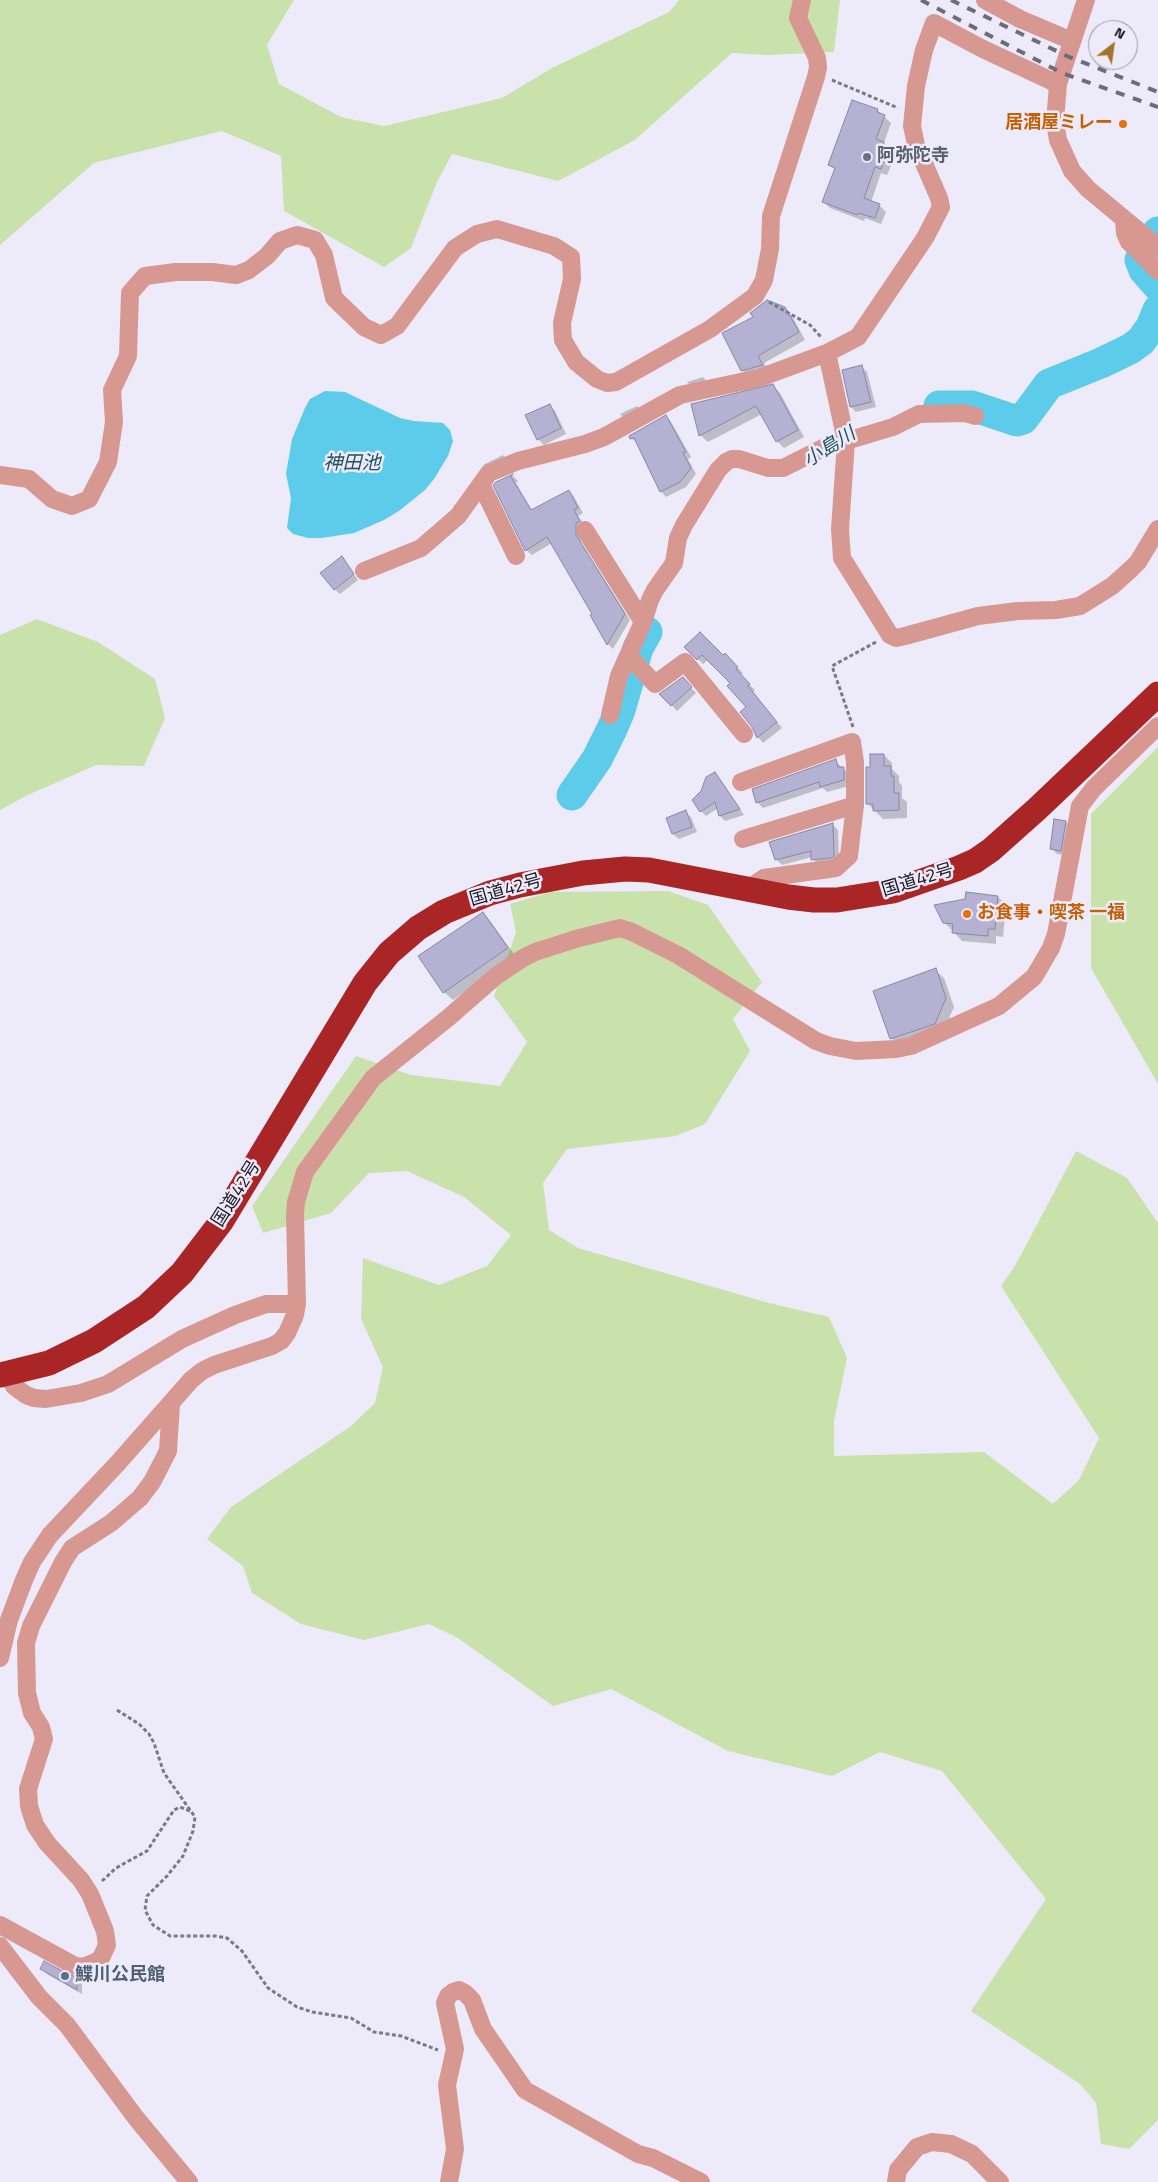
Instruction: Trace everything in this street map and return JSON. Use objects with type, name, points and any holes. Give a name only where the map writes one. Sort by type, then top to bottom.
[{"type":"highway","name":"国道42号","points":[[4,1375],[49,1363],[94,1342],[146,1307],[182,1273],[221,1222],[365,984],[389,953],[418,928],[444,912],[490,893],[544,880],[601,870],[649,870],[796,898],[837,900],[893,891],[936,877],[975,861],[1017,828],[1158,694]]},
{"type":"street","points":[[0,475],[29,479],[52,499],[72,506],[89,499],[108,462],[114,422],[112,390],[128,356],[130,293],[145,276],[176,272],[212,272],[236,275],[249,270],[267,256],[280,241],[297,235],[315,240],[324,255],[334,298],[364,327],[381,335],[397,326],[455,248],[477,234],[497,229],[554,246],[571,257],[572,279],[562,323],[563,340],[576,362],[597,379],[607,383],[616,382],[710,329],[755,296],[768,266],[771,216],[818,67],[817,58],[798,18],[802,0]]},
{"type":"street","points":[[985,0],[1020,19],[1072,41]]},
{"type":"street","points":[[1086,0],[1058,84],[1055,122],[1058,140],[1072,171],[1124,220],[1158,247]]},
{"type":"street","points":[[364,571],[421,548],[458,516],[486,475],[497,469],[585,444],[604,437],[680,395],[759,378],[828,352],[858,337],[938,216],[939,198],[916,146],[912,126],[912,112],[924,50],[934,23],[1001,58],[1058,84]]},
{"type":"street","points":[[1124,220],[1125,233],[1129,242],[1158,271]]},
{"type":"street","points":[[828,352],[846,441],[840,530],[842,558],[890,635],[896,638],[978,616],[1018,611],[1056,610],[1080,606],[1106,590],[1131,569],[1138,562],[1158,529]]},
{"type":"street","points":[[610,715],[619,676],[629,656],[655,590],[674,563],[678,538],[718,470],[726,462],[732,459],[739,459],[768,468],[783,468],[823,448],[893,427],[919,414],[965,413],[974,416]]},
{"type":"street","points":[[481,484],[516,556]]},
{"type":"street","points":[[585,530],[643,622]]},
{"type":"street","points":[[629,656],[656,684],[685,662],[744,734]]},
{"type":"street","points":[[0,1658],[14,1605],[32,1562],[50,1535],[202,1371],[220,1363],[261,1350],[280,1341],[291,1325],[297,1304],[294,1214],[305,1172],[373,1078],[512,964],[535,952],[579,938],[620,928],[632,932],[678,956],[816,1041],[856,1051],[896,1049],[911,1046],[999,1006],[1034,977],[1052,948],[1056,934],[1080,806],[1094,788],[1158,726]]},
{"type":"street","points":[[741,782],[852,742],[855,762],[855,805],[849,856],[842,864],[831,870],[764,878],[748,889]]},
{"type":"street","points":[[743,839],[855,805]]},
{"type":"street","points":[[4,1375],[14,1386],[26,1395],[34,1398],[46,1399],[80,1393],[108,1384],[182,1339],[235,1315],[266,1304],[297,1304]]},
{"type":"street","points":[[0,1925],[75,1966],[91,1966],[101,1958],[107,1945],[108,1938],[93,1901],[81,1880],[41,1834],[29,1806],[28,1789],[44,1739],[41,1727],[32,1713],[27,1693],[26,1643],[31,1626],[72,1548],[111,1523],[140,1498],[152,1482],[168,1451],[171,1404]]},
{"type":"street","points":[[0,1946],[39,1997],[66,2024],[136,2118],[189,2182]]},
{"type":"street","points":[[450,2182],[455,2149],[447,2085],[455,2049],[445,2003],[448,1996],[459,1990],[466,1992],[472,2000],[484,2032],[525,2090],[638,2154],[653,2158],[701,2182]]},
{"type":"street","points":[[896,2182],[898,2170],[917,2147],[932,2142],[951,2144],[972,2154],[1000,2182]]},
{"type":"path","points":[[814,84],[824,78],[832,79],[912,112]]},
{"type":"path","points":[[755,296],[795,315],[810,325],[820,336],[828,352]]},
{"type":"path","points":[[852,742],[854,731],[832,666],[890,635]]},
{"type":"path","points":[[118,1710],[139,1724],[149,1734],[154,1743],[164,1774],[192,1813],[195,1824],[188,1847],[167,1876],[147,1896],[145,1910],[153,1925],[157,1929],[176,1937],[227,1938],[242,1951],[268,1988],[297,2006],[312,2012],[351,2018],[374,2032],[401,2036],[454,2054]]},
{"type":"path","points":[[93,1901],[104,1878],[116,1868],[147,1851],[174,1810],[184,1807],[192,1813]]},
{"type":"green space","points":[[0,0],[294,0],[267,45],[279,84],[341,117],[384,126],[502,98],[552,68],[669,12],[679,0],[840,0],[834,52],[767,55],[732,53],[635,140],[558,181],[452,154],[437,182],[411,248],[384,267],[284,211],[281,156],[222,131],[94,163],[0,245]]},
{"type":"green space","points":[[37,619],[98,642],[155,679],[165,718],[144,766],[96,765],[28,795],[0,810],[0,635]]},
{"type":"green space","points":[[1158,747],[1158,1084],[1091,968],[1091,814]]},
{"type":"green space","points":[[668,891],[708,905],[762,982],[733,1019],[750,1051],[705,1124],[676,1136],[567,1149],[543,1183],[549,1230],[578,1248],[769,1303],[829,1317],[847,1358],[834,1421],[834,1456],[984,1452],[1053,1504],[1079,1480],[1099,1438],[1001,1286],[1015,1266],[1076,1151],[1127,1178],[1158,1223],[1158,2120],[1129,2149],[1101,2144],[1096,2103],[1080,2084],[971,2011],[1046,1899],[942,1771],[880,1752],[832,1776],[728,1751],[611,1689],[553,1706],[458,1638],[429,1624],[364,1640],[301,1624],[252,1593],[243,1566],[207,1539],[231,1507],[351,1426],[375,1403],[383,1367],[361,1319],[363,1258],[439,1285],[487,1266],[511,1235],[464,1197],[407,1171],[369,1173],[331,1213],[263,1233],[252,1206],[356,1056],[411,1075],[500,1086],[527,1042],[494,996],[516,932],[510,904],[550,892]]},
{"type":"water","name":"神田池","points":[[325,391],[345,392],[400,418],[443,423],[450,430],[453,441],[448,456],[434,479],[425,490],[399,511],[354,533],[322,538],[308,538],[293,534],[287,528],[291,498],[286,474],[292,439],[305,408],[310,399]]},
{"type":"building","points":[[852,100],[878,109],[877,112],[885,115],[876,139],[884,142],[880,153],[886,155],[881,169],[875,167],[864,198],[880,204],[875,218],[858,213],[857,215],[822,202],[835,168],[828,165]]},
{"type":"building","points":[[767,300],[785,307],[799,332],[758,356],[763,365],[741,371],[722,333],[753,317],[750,313]]},
{"type":"building","points":[[862,365],[871,402],[850,407],[842,370]]},
{"type":"building","points":[[773,384],[798,430],[776,442],[756,406],[699,436],[691,404]]},
{"type":"building","points":[[550,404],[561,428],[537,440],[525,415]]},
{"type":"building","points":[[666,415],[686,452],[683,453],[691,468],[680,482],[660,492],[634,438],[630,439],[629,436]]},
{"type":"building","points":[[513,474],[511,477],[531,510],[569,490],[578,508],[574,510],[580,521],[576,523],[576,535],[625,614],[607,645],[590,615],[592,614],[547,537],[525,551],[493,485]]},
{"type":"building","points":[[342,556],[354,574],[334,590],[320,573]]},
{"type":"building","points":[[700,632],[738,667],[736,669],[750,684],[748,686],[777,722],[757,738],[752,727],[740,712],[746,707],[727,686],[730,683],[702,655],[697,660],[684,647]]},
{"type":"building","points":[[683,677],[692,687],[671,706],[659,694]]},
{"type":"building","points":[[870,754],[884,754],[884,766],[891,766],[891,776],[894,776],[894,793],[899,793],[899,810],[873,811],[873,804],[866,804],[866,767],[870,767]]},
{"type":"building","points":[[836,759],[838,767],[844,767],[844,780],[820,787],[819,782],[756,803],[752,789]]},
{"type":"building","points":[[715,772],[740,809],[719,816],[715,802],[700,812],[692,800],[701,791],[706,777]]},
{"type":"building","points":[[686,810],[692,827],[672,834],[666,818]]},
{"type":"building","points":[[1054,819],[1066,821],[1061,851],[1050,849]]},
{"type":"building","points":[[833,823],[834,856],[831,858],[811,860],[811,851],[775,860],[769,842]]},
{"type":"building","name":"お食事・喫茶 一福","points":[[966,892],[998,896],[995,929],[988,929],[988,936],[952,933],[953,924],[943,923],[934,905],[965,899]]},
{"type":"building","points":[[483,912],[508,948],[443,993],[418,956]]},
{"type":"building","points":[[936,968],[946,998],[935,1024],[890,1039],[873,991]]},
{"type":"building","points":[[44,1961],[77,1977],[77,1990],[40,1969]]},
{"type":"waterway","name":"小島川","points":[[1158,232],[1145,247],[1140,260],[1144,270],[1158,286]]},
{"type":"waterway","name":"小島川","points":[[939,406],[972,406],[1017,421],[1023,419],[1049,384],[1101,363],[1130,349],[1141,341],[1151,327],[1158,310]]},
{"type":"waterway","name":"小島川","points":[[572,795],[597,759],[612,729],[620,710],[638,648],[647,632]]},
{"type":"railway","points":[[921,0],[1062,73],[1158,107]]},
{"type":"railway","points":[[951,0],[1067,56],[1158,92]]},
{"type":"place","name":"居酒屋ミレー","points":[[1123,124]]},
{"type":"place","name":"阿弥陀寺","points":[[867,157]]},
{"type":"place","name":"お食事・喫茶 一福","points":[[967,914]]},
{"type":"place","name":"鰈川公民館","points":[[65,1976]]}]
